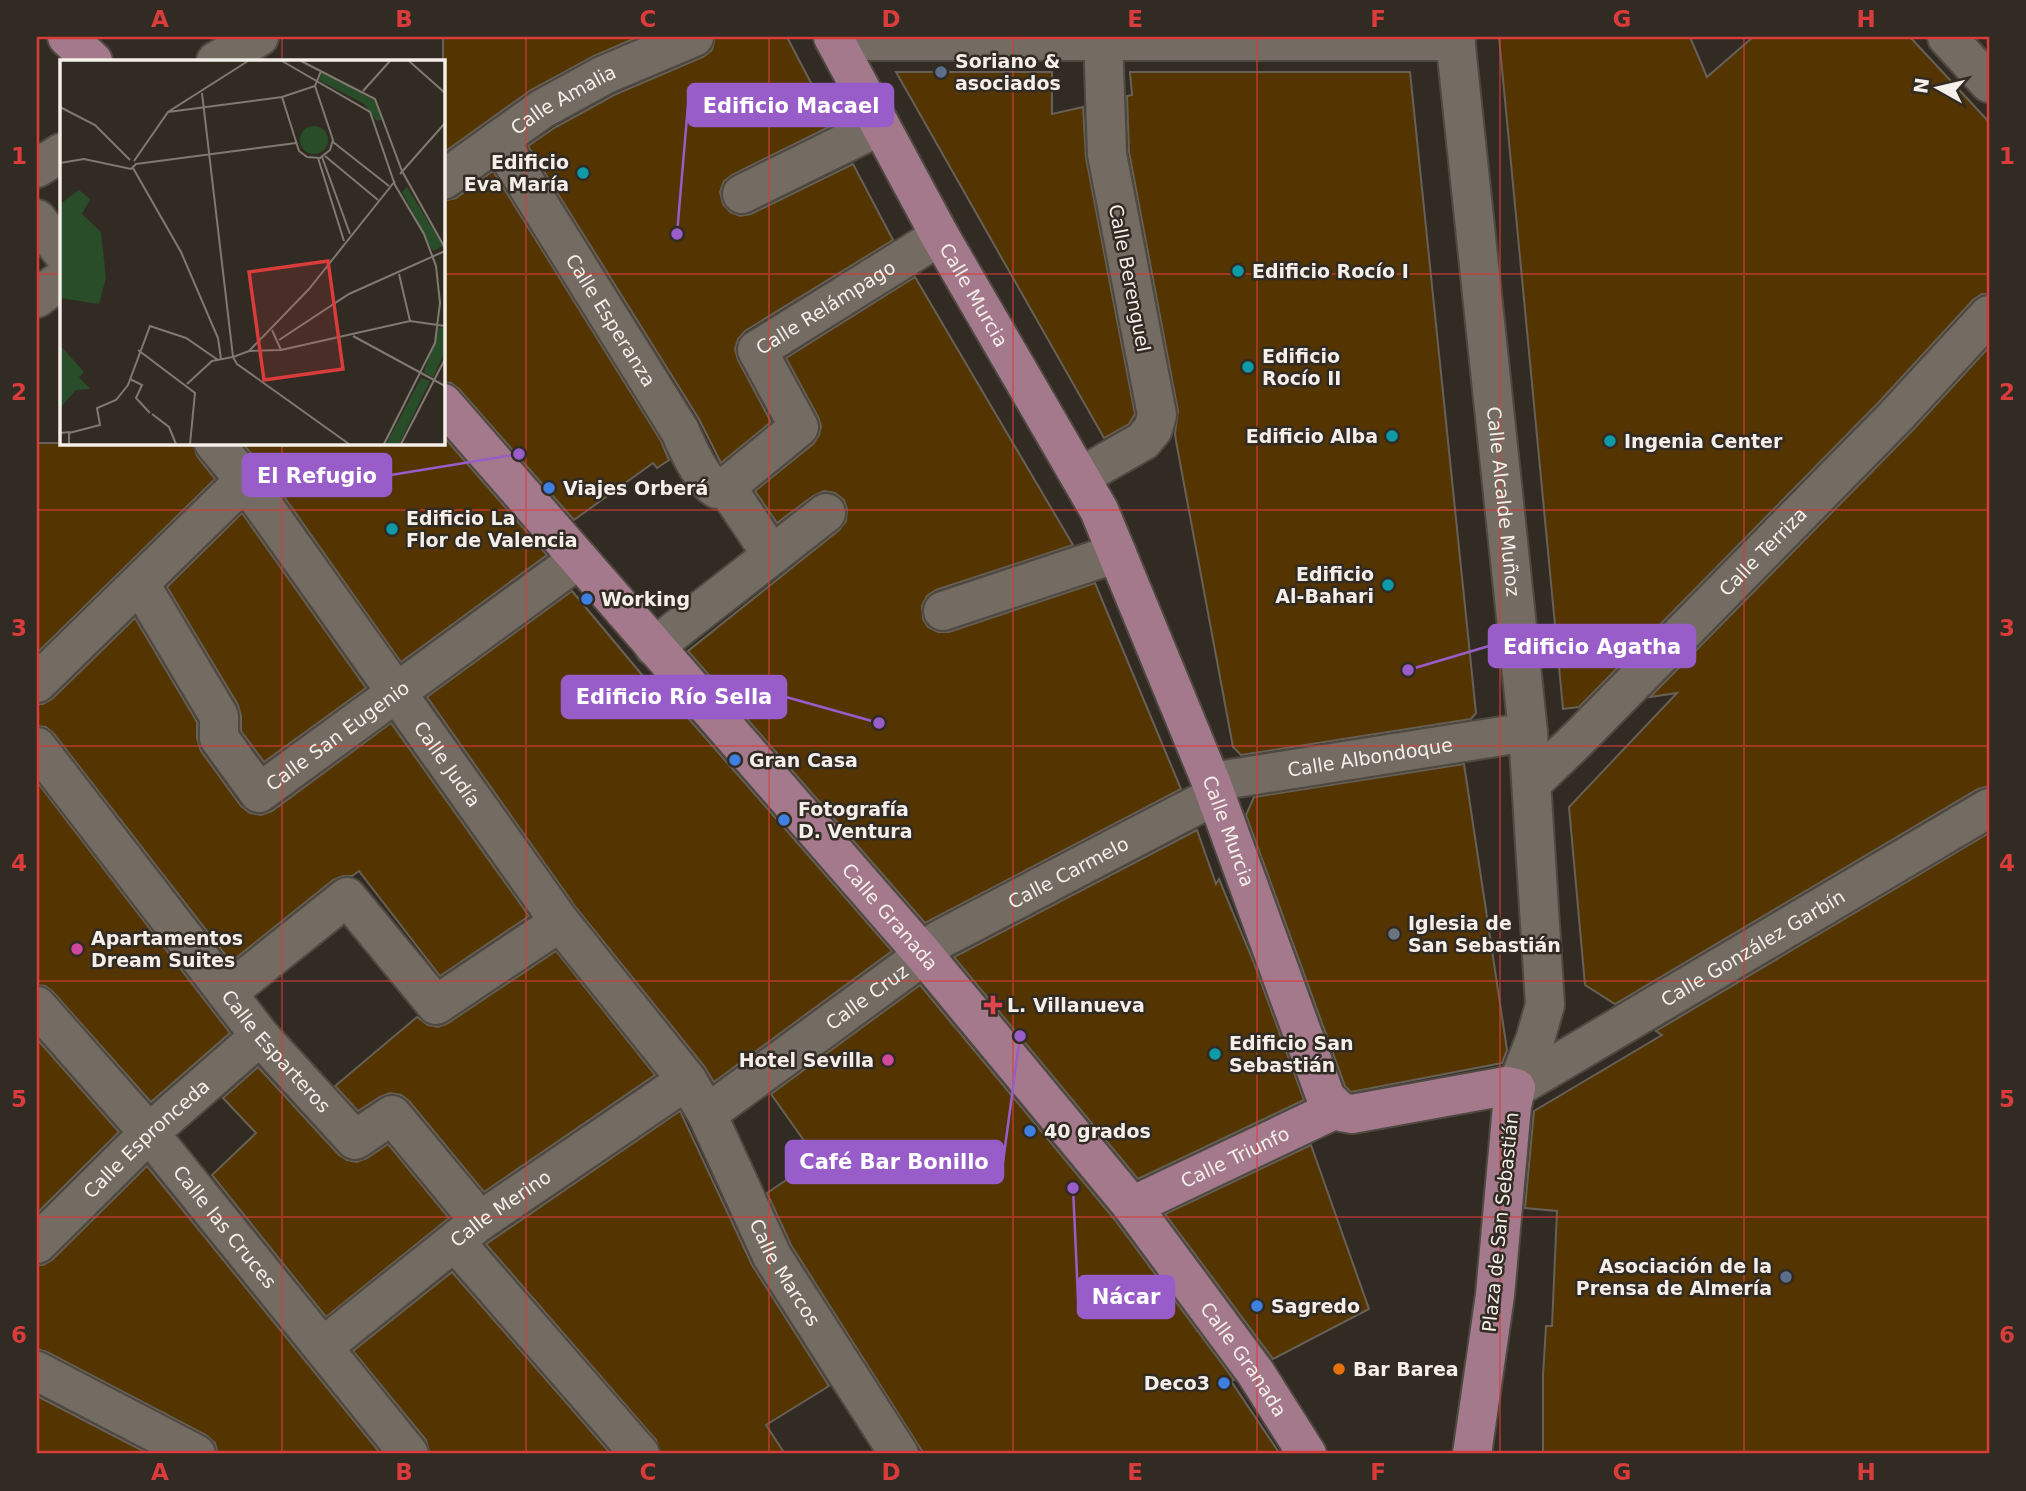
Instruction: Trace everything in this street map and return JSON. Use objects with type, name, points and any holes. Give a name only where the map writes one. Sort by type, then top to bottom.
[{"type":"main road","points":[[68,37],[92,60]]},
{"type":"main road","name":"Calle Murcia","points":[[834,39],[940,236],[1099,510],[1213,788],[1326,1098],[1336,1109]]},
{"type":"main road","name":"Calle Granada","points":[[444,403],[924,955],[1132,1206],[1255,1372],[1307,1454]]},
{"type":"main road","name":"Plaza de San Sebastián","points":[[1336,1109],[1352,1114],[1506,1086],[1516,1088],[1512,1106],[1495,1295],[1472,1454]]},
{"type":"main road","name":"Calle Triunfo","points":[[1132,1206],[1336,1109]]},
{"type":"street","points":[[218,60],[259,37]]},
{"type":"street","name":"Calle Amalia","points":[[444,179],[542,109],[604,75],[694,37]]},
{"type":"street","points":[[1947,37],[1989,83]]},
{"type":"street","points":[[834,39],[1455,39]]},
{"type":"street","name":"Calle Berenguel","points":[[1080,477],[1143,441],[1153,429],[1157,415],[1107,153],[1103,39]]},
{"type":"street","name":"Calle Alcalde Muñoz","points":[[1455,39],[1528,732],[1545,1005],[1535,1040],[1516,1088]]},
{"type":"street","points":[[742,194],[880,126]]},
{"type":"street","name":"Calle Esperanza","points":[[499,140],[680,431],[709,484],[717,489],[726,486]]},
{"type":"street","points":[[37,168],[60,154]]},
{"type":"street","points":[[37,219],[60,250]]},
{"type":"street","name":"Calle Relámpago","points":[[726,486],[799,427],[757,350],[940,236]]},
{"type":"street","points":[[37,298],[60,281]]},
{"type":"street","name":"Calle Terriza","points":[[1532,783],[1895,417],[1989,315]]},
{"type":"street","name":"Calle Judía","points":[[216,444],[560,922],[687,1080]]},
{"type":"street","points":[[37,683],[245,481]]},
{"type":"street","points":[[726,486],[772,555]]},
{"type":"street","points":[[654,647],[826,513]]},
{"type":"street","points":[[943,611],[1117,553]]},
{"type":"street","name":"Calle San Eugenio","points":[[140,584],[219,716],[219,738],[259,793],[579,559]]},
{"type":"street","name":"Calle Albondoque","points":[[1213,788],[1528,732]]},
{"type":"street","name":"Calle Esparteros","points":[[37,747],[260,1036],[355,1140],[392,1115],[467,1232]]},
{"type":"street","name":"Calle Carmelo","points":[[924,955],[939,940],[1213,788]]},
{"type":"street","name":"Calle González Garbín","points":[[1516,1088],[1989,808]]},
{"type":"street","points":[[228,993],[347,897],[436,1005],[560,922]]},
{"type":"street","name":"Calle Cruz","points":[[707,1114],[924,955]]},
{"type":"street","name":"Calle las Cruces","points":[[37,1006],[149,1132],[409,1454]]},
{"type":"street","name":"Calle Espronceda","points":[[37,1244],[149,1132],[260,1036]]},
{"type":"street","name":"Calle Marcos","points":[[687,1080],[707,1114],[772,1256],[899,1454]]},
{"type":"street","name":"Calle Merino","points":[[324,1346],[467,1232],[687,1080]]},
{"type":"street","points":[[467,1232],[640,1454]]},
{"type":"street","points":[[37,1371],[195,1454]]},
{"type":"building","points":[[443,37],[638,37],[594,56],[531,90],[444,152]]},
{"type":"building","points":[[715,37],[787,37],[833,125],[724,181],[720,192],[723,204],[730,212],[740,216],[751,214],[853,164],[893,240],[745,331],[738,339],[735,349],[738,360],[771,422],[721,463],[699,419],[528,146],[554,128],[614,95],[703,57],[712,50]]},
{"type":"building","points":[[1499,37],[1690,37],[1707,77],[1753,37],[1910,37],[1989,122],[1989,294],[1982,294],[1973,300],[1879,402],[1579,707],[1563,709]]},
{"type":"building","points":[[896,72],[1052,72],[1052,114],[1083,107],[1086,158],[1135,414],[1129,424],[1104,438]]},
{"type":"building","points":[[1130,72],[1410,72],[1476,713],[1471,719],[1241,755],[1233,747],[1176,441],[1178,411],[1129,152],[1127,96],[1132,95]]},
{"type":"building","points":[[493,171],[661,441],[669,460],[657,468],[653,463],[574,520],[459,389],[451,383],[444,382],[444,201],[456,198]]},
{"type":"building","points":[[915,277],[1073,545],[936,590],[927,596],[922,606],[923,619],[928,627],[938,632],[949,632],[1095,583],[1181,789],[925,923],[688,651],[839,530],[846,521],[847,509],[844,500],[835,493],[824,491],[777,523],[755,491],[813,444],[819,435],[821,426],[818,417],[786,358]]},
{"type":"building","points":[[1989,347],[1989,786],[1978,789],[1615,1004],[1585,985],[1569,807],[1677,693],[1650,697],[1911,432]]},
{"type":"building","name":"Edificio La Flor de Valencia","points":[[444,437],[547,555],[401,662],[263,467],[243,444],[444,444]]},
{"type":"building","points":[[37,443],[193,444],[197,456],[215,479],[37,653]]},
{"type":"building","points":[[242,513],[366,688],[264,762],[241,731],[238,705],[167,587]]},
{"type":"building","points":[[572,591],[648,682],[653,678],[892,951],[714,1082],[577,909],[427,697]]},
{"type":"building","points":[[135,618],[197,722],[197,738],[201,751],[241,806],[250,813],[261,815],[272,811],[391,723],[529,916],[440,976],[359,871],[352,876],[333,880],[231,962],[54,734],[46,727],[37,726],[37,704],[52,699]]},
{"type":"building","name":"Iglesia de San Sebastián","points":[[1464,764],[1507,1050],[1502,1063],[1351,1092],[1345,1086],[1246,815],[1254,797]]},
{"type":"building","points":[[37,782],[230,1033],[151,1102],[53,992],[45,986],[37,985]]},
{"type":"building","points":[[1197,830],[1216,884],[1219,879],[1254,963],[1304,1100],[1138,1179],[954,957]]},
{"type":"building","points":[[1989,833],[1989,1454],[1543,1454],[1543,1375],[1546,1326],[1552,1326],[1557,1211],[1525,1208],[1534,1111],[1662,1035],[1656,1031]]},
{"type":"building","points":[[556,951],[655,1075],[484,1192],[409,1101],[401,1095],[390,1093],[358,1111],[335,1086],[417,1017],[428,1025],[438,1027],[448,1023]]},
{"type":"building","points":[[920,985],[1115,1220],[1234,1380],[1231,1381],[1280,1454],[924,1454],[791,1245],[767,1193],[817,1159],[771,1094]]},
{"type":"building","points":[[37,1039],[119,1132],[37,1213]]},
{"type":"building","points":[[258,1067],[339,1155],[347,1160],[357,1162],[388,1144],[449,1218],[326,1317],[212,1175],[256,1133],[223,1098]]},
{"type":"building","points":[[680,1111],[752,1265],[829,1386],[766,1425],[785,1454],[661,1454],[656,1440],[486,1244]]},
{"type":"building","points":[[1311,1145],[1369,1309],[1273,1359],[1165,1214]]},
{"type":"building","points":[[147,1166],[381,1454],[218,1454],[215,1443],[206,1435],[37,1349],[37,1265],[52,1260]]},
{"type":"building","points":[[452,1272],[611,1454],[430,1454],[426,1440],[353,1351]]},
{"type":"building","points":[[37,1396],[149,1454],[37,1454]]},
{"type":"place","name":"Soriano & asociados","points":[[941,72]]},
{"type":"place","name":"Edificio Eva María","points":[[583,173]]},
{"type":"place","name":"Edificio Macael","points":[[677,234]]},
{"type":"place","name":"Edificio Rocío I","points":[[1238,271]]},
{"type":"place","name":"Edificio Rocío II","points":[[1248,367]]},
{"type":"place","name":"Edificio Alba","points":[[1392,436]]},
{"type":"place","name":"Ingenia Center","points":[[1610,441]]},
{"type":"place","name":"El Refugio","points":[[519,454]]},
{"type":"place","name":"Viajes Orberá","points":[[549,488]]},
{"type":"place","name":"Edificio La Flor de Valencia","points":[[392,529]]},
{"type":"place","name":"Edificio Al-Bahari","points":[[1388,585]]},
{"type":"place","name":"Working","points":[[587,599]]},
{"type":"place","name":"Edificio Agatha","points":[[1408,670]]},
{"type":"place","name":"Edificio Río Sella","points":[[879,723]]},
{"type":"place","name":"Gran Casa","points":[[735,760]]},
{"type":"place","name":"Fotografía D. Ventura","points":[[784,820]]},
{"type":"place","name":"Iglesia de San Sebastián","points":[[1394,934]]},
{"type":"place","name":"Apartamentos Dream Suites","points":[[77,949]]},
{"type":"place","name":"L. Villanueva","points":[[993,1005]]},
{"type":"place","name":"Café Bar Bonillo","points":[[1020,1036]]},
{"type":"place","name":"Edificio San Sebastián","points":[[1215,1054]]},
{"type":"place","name":"Hotel Sevilla","points":[[888,1060]]},
{"type":"place","name":"40 grados","points":[[1030,1131]]},
{"type":"place","name":"Nácar","points":[[1073,1188]]},
{"type":"place","name":"Asociación de la Prensa de Almería","points":[[1786,1277]]},
{"type":"place","name":"Sagredo","points":[[1257,1306]]},
{"type":"place","name":"Bar Barea","points":[[1339,1369]]},
{"type":"place","name":"Deco3","points":[[1224,1383]]}]
